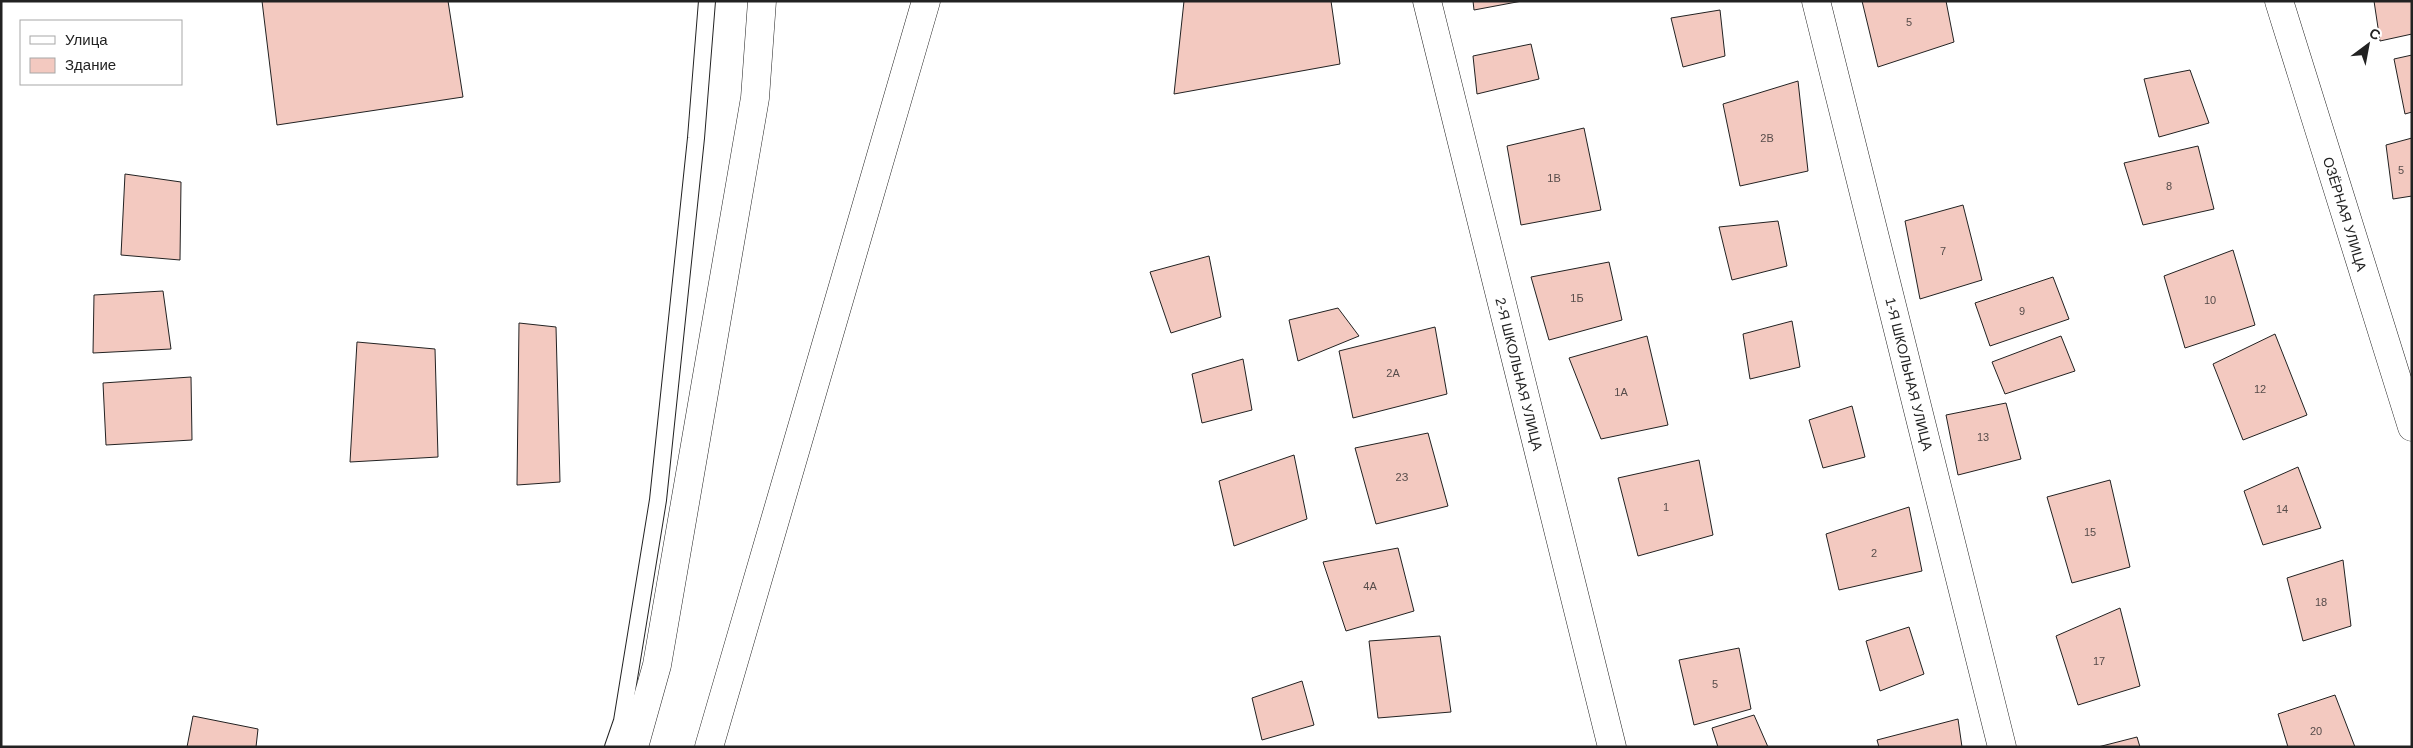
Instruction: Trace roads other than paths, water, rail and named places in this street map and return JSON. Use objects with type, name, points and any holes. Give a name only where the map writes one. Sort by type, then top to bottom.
[{"type":"street","points":[[634,747],[657,664],[755,98],[762,1]]},
{"type":"street","points":[[709,747],[926,1]]},
{"type":"street","name":"2-Я ШКОЛЬНАЯ УЛИЦА","points":[[1427,1],[1612,747]]},
{"type":"street","name":"1-Я ШКОЛЬНАЯ УЛИЦА","points":[[1816,1],[2002,747]]},
{"type":"street","name":"ОЗЁРНАЯ УЛИЦА","points":[[2279,1],[2412,426]]},
{"type":"lane","points":[[613,747],[622,721],[658,500],[696,138],[707,1]]}]
